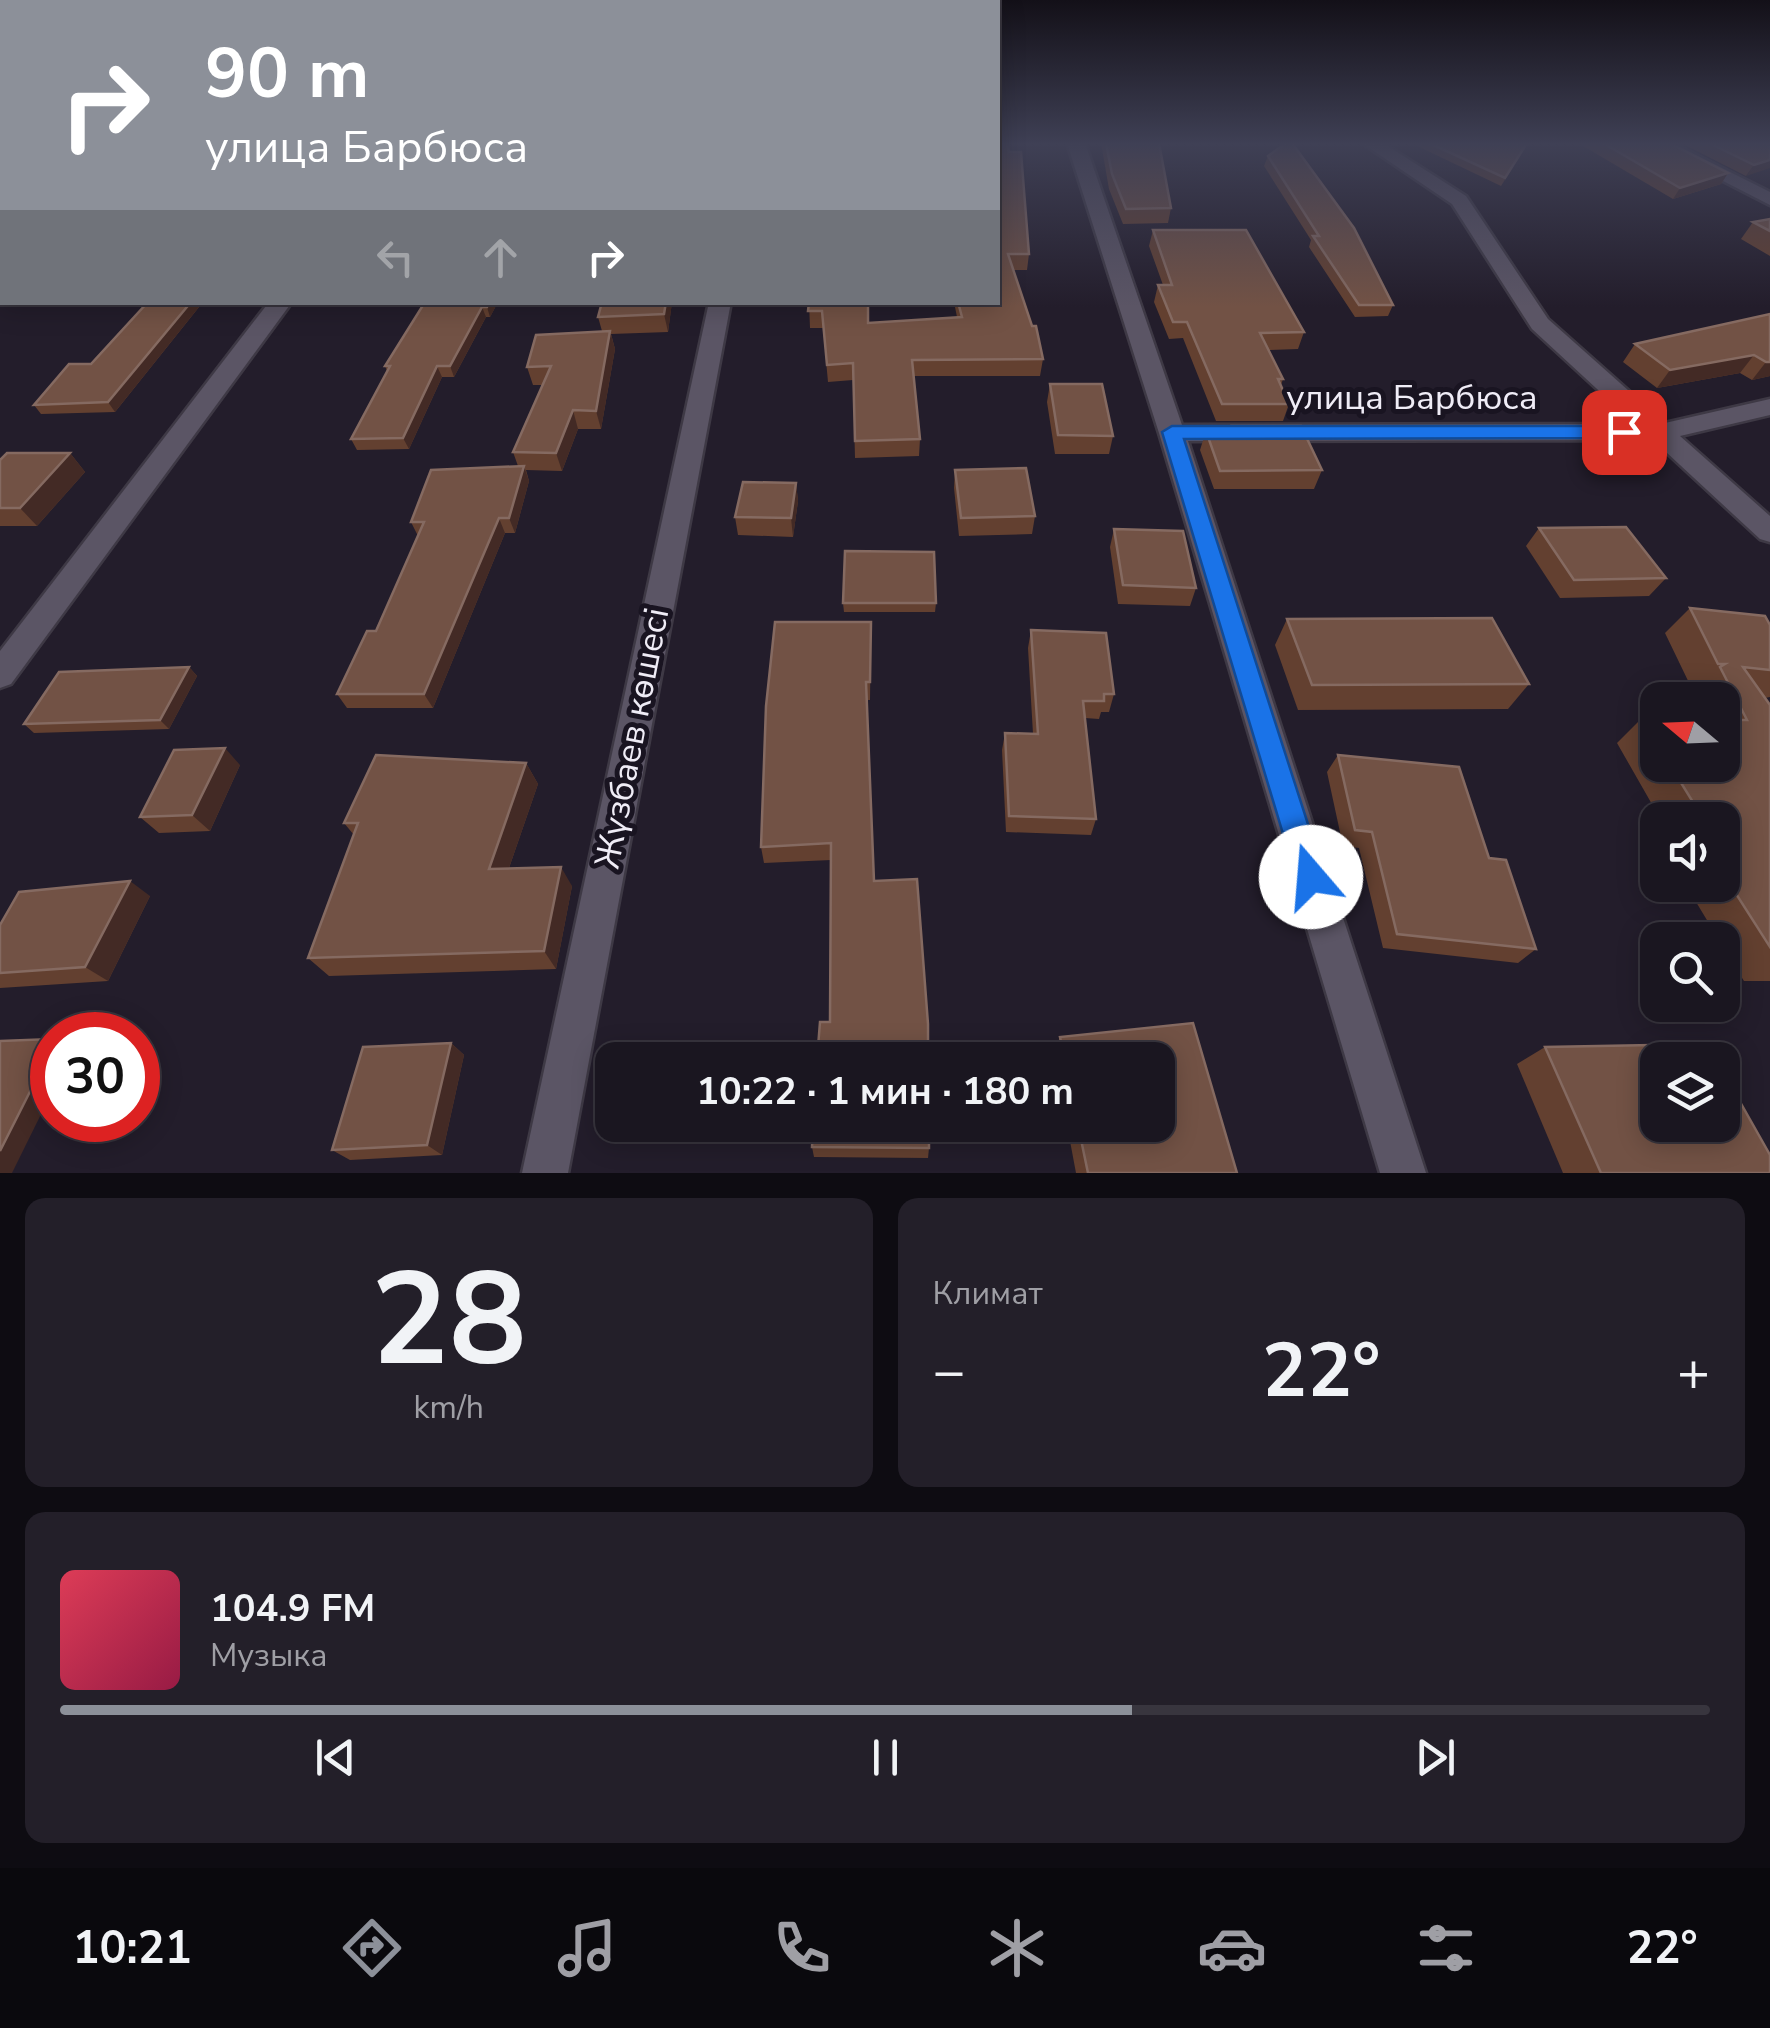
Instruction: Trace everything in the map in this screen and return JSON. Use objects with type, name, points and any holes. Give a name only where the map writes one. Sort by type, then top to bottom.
[{"type":"street","points":[[1094,198],[1172,432],[1403,1173]]},
{"type":"street","points":[[1456,198],[1540,324],[1770,532]]},
{"type":"street","points":[[0,675],[279,305]]},
{"type":"street","name":"Жүзбаев көшесі","points":[[545,1173],[719,305]]},
{"type":"street","name":"улица Барбюса","points":[[1172,432],[1662,432],[1770,407]]},
{"type":"building","points":[[1000,198],[1025,198],[1029,254],[1008,254],[1032,326],[1036,326],[1043,359],[912,360],[920,439],[855,441],[853,363],[827,365],[822,311],[808,311],[809,305],[868,305],[868,323],[962,317],[959,305],[1000,305]]},
{"type":"building","points":[[1121,198],[1169,198],[1171,208],[1126,209]]},
{"type":"building","points":[[1295,198],[1332,198],[1354,228],[1393,305],[1359,305],[1313,236],[1319,236]]},
{"type":"building","points":[[1770,219],[1770,231],[1753,222]]},
{"type":"building","points":[[1153,230],[1246,230],[1304,332],[1260,333],[1283,379],[1278,379],[1289,404],[1222,404],[1187,322],[1173,322],[1158,285],[1172,285]]},
{"type":"building","points":[[145,305],[189,305],[108,402],[34,405],[69,364],[91,364]]},
{"type":"building","points":[[423,305],[488,305],[482,307],[450,366],[437,366],[403,438],[351,439],[390,366],[385,366]]},
{"type":"building","points":[[601,305],[666,305],[664,314],[598,317]]},
{"type":"building","points":[[1770,314],[1770,362],[1754,355],[1670,370],[1635,344]]},
{"type":"building","points":[[610,331],[596,411],[573,410],[556,453],[513,452],[551,366],[527,367],[536,335]]},
{"type":"building","points":[[1050,384],[1102,384],[1113,436],[1058,435]]},
{"type":"building","points":[[1232,426],[1301,426],[1322,470],[1220,471],[1206,431],[1234,431]]},
{"type":"building","points":[[7,453],[70,453],[20,508],[0,508],[0,460]]},
{"type":"building","points":[[524,466],[509,518],[499,518],[424,694],[337,694],[367,631],[376,631],[424,522],[411,522],[431,470]]},
{"type":"building","points":[[1026,468],[1035,516],[961,518],[955,470]]},
{"type":"building","points":[[743,482],[796,483],[791,518],[735,517]]},
{"type":"building","points":[[1626,527],[1666,578],[1574,580],[1539,528]]},
{"type":"building","points":[[1114,529],[1183,531],[1196,588],[1123,585]]},
{"type":"building","points":[[845,551],[934,552],[936,603],[843,603]]},
{"type":"building","points":[[1690,608],[1765,616],[1770,625],[1770,670],[1743,667],[1770,705],[1770,947],[1740,900],[1740,802],[1693,802],[1681,782],[1740,782],[1740,720],[1747,720],[1740,706],[1740,682],[1728,682],[1720,667],[1725,664],[1718,664]]},
{"type":"building","points":[[1492,618],[1529,684],[1312,685],[1287,619]]},
{"type":"building","points":[[775,622],[871,622],[870,682],[866,682],[874,881],[917,879],[928,1042],[818,1042],[820,1022],[830,1022],[831,843],[761,847],[766,706]]},
{"type":"building","points":[[1031,630],[1106,633],[1114,694],[1104,694],[1104,701],[1083,701],[1096,819],[1009,816],[1005,733],[1038,734]]},
{"type":"building","points":[[189,667],[160,720],[24,724],[59,672]]},
{"type":"building","points":[[225,748],[192,815],[140,817],[174,750]]},
{"type":"building","points":[[376,755],[526,763],[489,869],[561,867],[544,951],[308,958],[358,823],[344,823]]},
{"type":"building","points":[[1338,755],[1459,767],[1489,858],[1506,860],[1536,949],[1397,934],[1372,832],[1355,830]]},
{"type":"building","points":[[130,881],[85,967],[0,973],[0,925],[19,892]]},
{"type":"building","points":[[1193,1023],[1237,1173],[1088,1173],[1082,1142],[1175,1142],[1175,1042],[1061,1042],[1060,1037]]},
{"type":"building","points":[[30,1040],[30,1092],[0,1151],[0,1041]]},
{"type":"building","points":[[451,1043],[427,1145],[332,1150],[363,1047]]},
{"type":"building","points":[[1640,1045],[1640,1142],[1740,1142],[1740,1102],[1770,1155],[1770,1173],[1601,1173],[1545,1047]]},
{"type":"building","points":[[812,1142],[929,1142],[929,1148],[812,1147]]},
{"type":"route","points":[[1311,877],[1172,432],[1624,432]]}]
